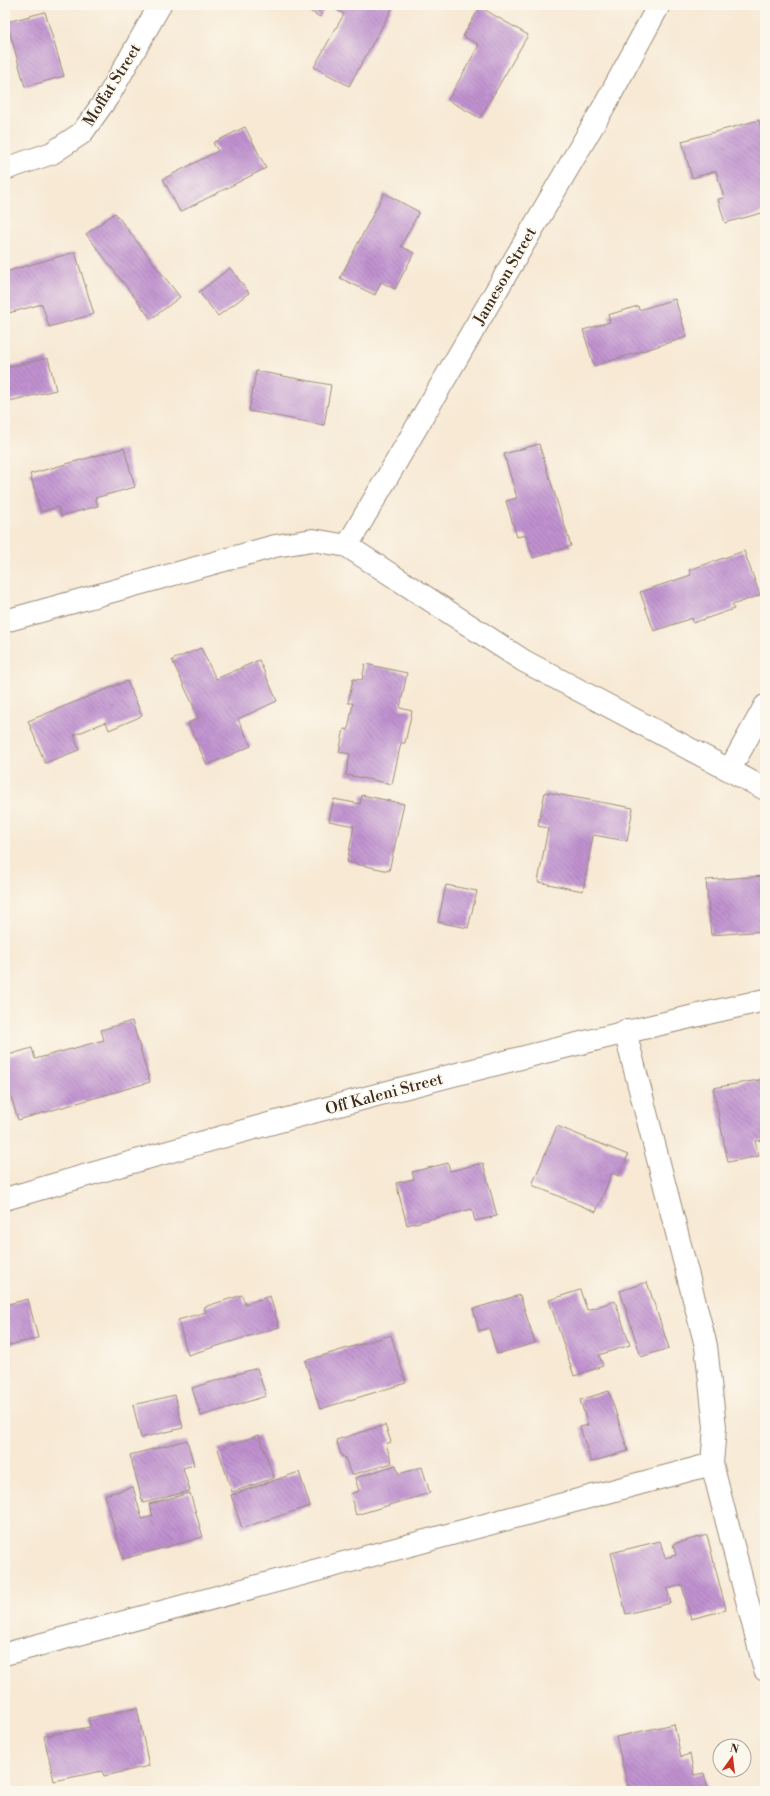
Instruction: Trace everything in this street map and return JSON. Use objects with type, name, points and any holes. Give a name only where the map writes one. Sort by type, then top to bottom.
[{"type":"street","name":"Moffat Street","points":[[5,169],[52,153],[82,133],[109,96],[160,5]]},
{"type":"street","name":"Jameson Street","points":[[347,546],[606,103],[659,5]]},
{"type":"street","points":[[5,621],[275,546],[313,540],[347,546],[524,661],[730,769],[765,789]]},
{"type":"street","points":[[730,769],[765,706]]},
{"type":"street","name":"Off Kaleni Street","points":[[5,1199],[170,1150],[625,1031],[765,1000]]},
{"type":"street","points":[[625,1031],[706,1346],[715,1427],[712,1464],[765,1670]]},
{"type":"street","points":[[5,1654],[712,1464]]},
{"type":"building","points":[[299,5],[326,5],[320,17]]},
{"type":"building","points":[[327,5],[394,5],[349,86],[314,67],[344,14]]},
{"type":"building","points":[[480,7],[528,35],[480,118],[448,100],[479,45],[463,36]]},
{"type":"building","points":[[45,12],[64,76],[25,87],[7,22]]},
{"type":"building","points":[[759,120],[765,144],[765,212],[725,223],[718,199],[724,198],[716,171],[692,178],[682,141]]},
{"type":"building","points":[[245,127],[266,168],[180,212],[163,179],[218,151],[213,143]]},
{"type":"building","points":[[384,193],[419,212],[401,246],[414,253],[395,289],[381,282],[375,295],[340,278]]},
{"type":"building","points":[[115,213],[180,297],[151,319],[86,234]]},
{"type":"building","points":[[75,252],[94,314],[49,327],[42,304],[5,314],[5,272]]},
{"type":"building","points":[[230,268],[249,293],[218,316],[199,292]]},
{"type":"building","points":[[675,299],[687,337],[594,366],[583,330],[610,322],[608,315],[638,306],[639,310]]},
{"type":"building","points":[[48,358],[56,390],[5,402],[5,368]]},
{"type":"building","points":[[256,371],[331,385],[324,425],[249,411]]},
{"type":"building","points":[[539,444],[571,546],[533,558],[526,535],[517,537],[506,501],[517,498],[504,454]]},
{"type":"building","points":[[124,448],[135,487],[95,498],[98,506],[61,516],[58,507],[41,512],[30,474]]},
{"type":"building","points":[[744,551],[760,595],[732,605],[734,609],[693,623],[692,618],[654,631],[640,592],[691,575],[689,570]]},
{"type":"building","points":[[201,648],[216,679],[259,660],[277,701],[238,719],[251,746],[207,765],[188,723],[199,718],[172,660]]},
{"type":"building","points":[[365,664],[407,673],[400,708],[412,711],[405,743],[401,743],[392,784],[346,775],[350,754],[339,752],[344,729],[348,730],[353,703],[348,703],[353,679],[362,680]]},
{"type":"building","points":[[127,681],[142,716],[109,730],[106,722],[74,735],[79,750],[45,763],[28,721]]},
{"type":"building","points":[[545,792],[633,808],[627,841],[593,835],[583,891],[538,882],[548,828],[538,826]]},
{"type":"building","points":[[362,795],[404,804],[389,871],[347,862],[354,826],[329,821],[334,799],[360,804]]},
{"type":"building","points":[[765,876],[765,931],[711,935],[706,880]]},
{"type":"building","points":[[446,885],[477,891],[468,928],[438,922]]},
{"type":"building","points":[[132,1021],[150,1082],[18,1120],[5,1076],[5,1056],[32,1048],[35,1059],[104,1040],[101,1030]]},
{"type":"building","points":[[764,1079],[765,1140],[755,1141],[759,1156],[728,1162],[713,1088]]},
{"type":"building","points":[[557,1126],[628,1155],[619,1176],[612,1173],[596,1212],[532,1185]]},
{"type":"building","points":[[448,1163],[450,1171],[483,1163],[497,1216],[475,1221],[472,1209],[407,1225],[396,1183],[414,1179],[412,1172]]},
{"type":"building","points":[[647,1282],[669,1348],[641,1357],[620,1291]]},
{"type":"building","points":[[580,1290],[587,1310],[615,1301],[630,1345],[599,1355],[603,1366],[574,1376],[549,1300]]},
{"type":"building","points":[[242,1295],[245,1304],[270,1296],[279,1327],[188,1355],[178,1320],[206,1312],[204,1307]]},
{"type":"building","points":[[520,1295],[535,1343],[497,1354],[489,1328],[479,1331],[473,1309]]},
{"type":"building","points":[[28,1299],[38,1338],[6,1346],[10,1364],[5,1365],[5,1305]]},
{"type":"building","points":[[391,1335],[406,1383],[320,1409],[305,1361]]},
{"type":"building","points":[[257,1368],[266,1396],[201,1416],[192,1388]]},
{"type":"building","points":[[609,1391],[628,1451],[591,1462],[580,1427],[588,1425],[580,1400]]},
{"type":"building","points":[[175,1395],[183,1428],[141,1438],[133,1405]]},
{"type":"building","points":[[385,1425],[391,1442],[386,1444],[392,1463],[351,1475],[345,1457],[342,1457],[336,1440]]},
{"type":"building","points":[[259,1435],[274,1478],[232,1492],[218,1449]]},
{"type":"building","points":[[187,1440],[194,1465],[183,1468],[190,1491],[143,1503],[130,1455]]},
{"type":"building","points":[[396,1465],[399,1474],[422,1467],[430,1493],[356,1515],[350,1494],[359,1491],[355,1478]]},
{"type":"building","points":[[299,1472],[310,1506],[242,1528],[231,1495]]},
{"type":"building","points":[[133,1487],[142,1519],[153,1516],[149,1504],[190,1493],[203,1537],[123,1559],[105,1495]]},
{"type":"building","points":[[707,1535],[726,1610],[691,1619],[682,1585],[667,1589],[671,1603],[626,1614],[611,1553],[660,1541],[665,1558],[676,1555],[673,1544]]},
{"type":"building","points":[[137,1708],[149,1766],[104,1776],[102,1771],[54,1781],[44,1736],[90,1727],[88,1718]]},
{"type":"building","points":[[674,1724],[681,1757],[690,1754],[694,1775],[704,1773],[708,1791],[629,1791],[616,1737]]}]
